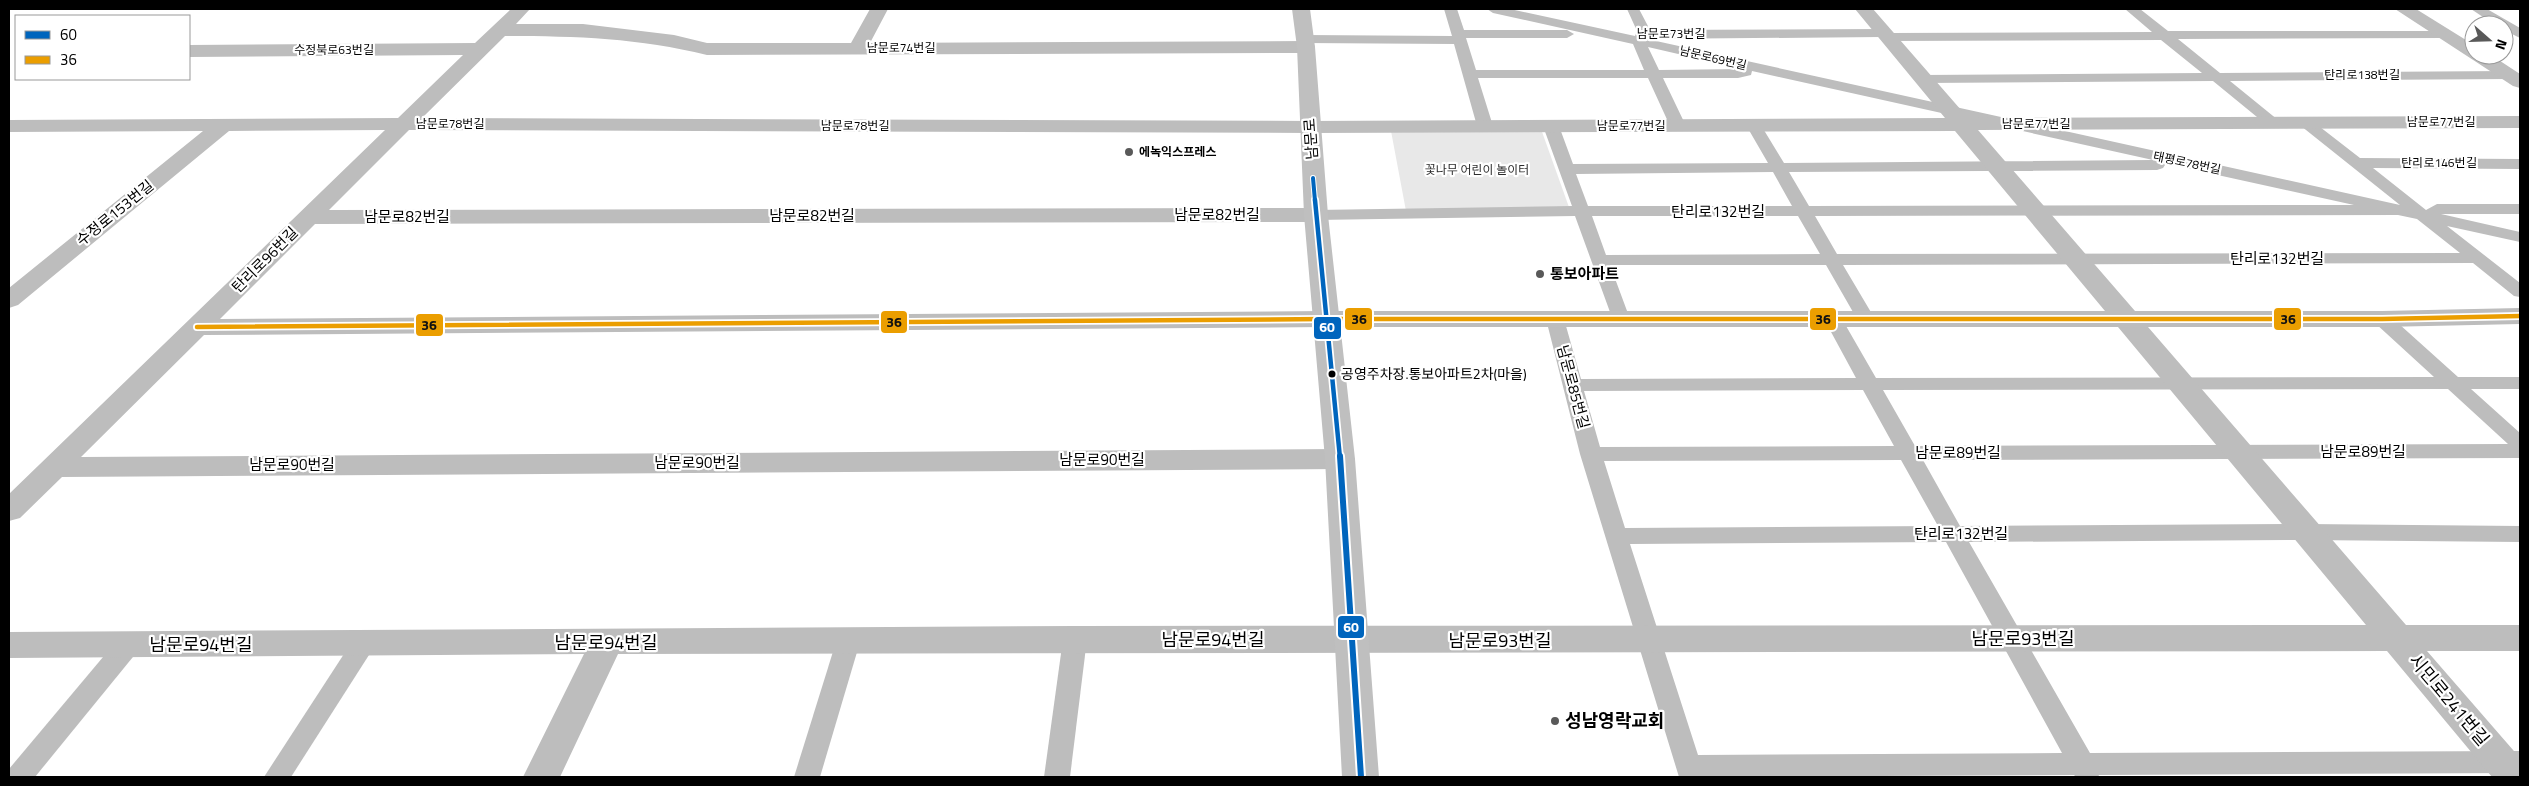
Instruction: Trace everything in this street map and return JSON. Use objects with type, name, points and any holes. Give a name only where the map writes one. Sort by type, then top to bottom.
[{"type":"main road","name":"남문로","points":[[1301,9],[1305,43],[1316,215],[1340,459],[1361,777]]},
{"type":"street","name":"탄리로96번길","points":[[9,512],[401,124],[521,9]]},
{"type":"street","points":[[857,49],[879,9]]},
{"type":"street","points":[[1864,9],[2397,638]]},
{"type":"street","points":[[2404,9],[2464,47]]},
{"type":"street","name":"남문로74번길","points":[[498,30],[583,30],[674,41],[707,49],[857,49],[1305,43]]},
{"type":"street","name":"수정북로63번길","points":[[190,51],[478,49]]},
{"type":"street","points":[[2494,65],[2515,78]]},
{"type":"street","name":"남문로77번길","points":[[1310,127],[1754,125],[1955,117],[2008,124],[2520,122]]},
{"type":"street","points":[[14,130],[401,124]]},
{"type":"street","name":"남문로78번길","points":[[401,124],[1310,127]]},
{"type":"street","name":"수정로153번길","points":[[9,300],[222,126]]},
{"type":"street","name":"남문로82번길","points":[[308,217],[1316,215]]},
{"type":"street","points":[[197,327],[1326,319],[2126,318],[2382,320],[2520,316]]},
{"type":"street","name":"남문로90번길","points":[[54,467],[1340,459]]},
{"type":"street","name":"시민로241번길","points":[[2397,638],[2512,767]]},
{"type":"street","name":"남문로93번길","points":[[1351,641],[2520,638]]},
{"type":"street","name":"남문로94번길","points":[[9,645],[848,642],[1075,639],[1351,641]]},
{"type":"street","points":[[542,777],[606,643]]},
{"type":"lane","points":[[1451,9],[1485,126]]},
{"type":"lane","name":"남문로69번길","points":[[1493,9],[1608,34],[1641,38],[1955,117]]},
{"type":"lane","points":[[1633,9],[1653,73],[1678,126]]},
{"type":"lane","points":[[2132,9],[2273,123]]},
{"type":"lane","points":[[2478,9],[2520,34]]},
{"type":"lane","points":[[1305,43],[1608,34]]},
{"type":"lane","points":[[1886,35],[2444,34]]},
{"type":"lane","name":"남문로73번길","points":[[1641,38],[1886,35]]},
{"type":"lane","name":"남문로69번길","points":[[1470,74],[1738,74],[1757,68]]},
{"type":"lane","points":[[1923,78],[2215,75]]},
{"type":"lane","name":"탄리로138번길","points":[[2215,75],[2515,78]]},
{"type":"lane","name":"태평로78번길","points":[[2306,123],[2520,292]]},
{"type":"lane","name":"태평로78번길","points":[[2008,124],[2520,237]]},
{"type":"lane","points":[[1754,125],[1866,319]]},
{"type":"lane","points":[[1551,126],[1621,319]]},
{"type":"lane","name":"탄리로146번길","points":[[2358,163],[2520,164]]},
{"type":"lane","points":[[1566,169],[2196,164]]},
{"type":"lane","points":[[2424,216],[2438,209],[2520,209]]},
{"type":"lane","name":"탄리로132번길","points":[[1316,215],[1582,211],[2398,210]]},
{"type":"lane","name":"탄리로132번길","points":[[1600,260],[1833,261],[2477,258]]},
{"type":"lane","points":[[1833,318],[2086,771]]},
{"type":"lane","name":"남문로85번길","points":[[1555,319],[1591,454]]},
{"type":"lane","points":[[2382,320],[2520,444]]},
{"type":"lane","points":[[1572,385],[2520,384]]},
{"type":"lane","name":"남문로89번길","points":[[1591,454],[2520,451]]},
{"type":"lane","points":[[1591,454],[1691,772]]},
{"type":"lane","name":"탄리로132번길","points":[[1617,536],[2306,532],[2520,534]]},
{"type":"lane","points":[[1057,777],[1075,639]]},
{"type":"lane","points":[[807,777],[848,642]]},
{"type":"lane","points":[[278,777],[364,644]]},
{"type":"lane","name":"남문로94번길","points":[[19,777],[128,645]]},
{"type":"lane","name":"시민로241번길","points":[[1691,772],[2512,767]]},
{"type":"green space","name":"꽃나무 어린이 놀이터","points":[[1541,129],[1570,210],[1406,211],[1391,131]]},
{"type":"transit line","name":"60","points":[[1313,178],[1340,459],[1361,777]]},
{"type":"transit line","name":"36","points":[[197,327],[1326,319],[2382,319],[2520,316]]},
{"type":"place","name":"에녹익스프레스","points":[[1129,152]]},
{"type":"place","name":"통보아파트","points":[[1540,274]]},
{"type":"place","name":"공영주차장.통보아파트2차(마을)","points":[[1332,374]]},
{"type":"place","name":"성남영락교회","points":[[1555,721]]}]
